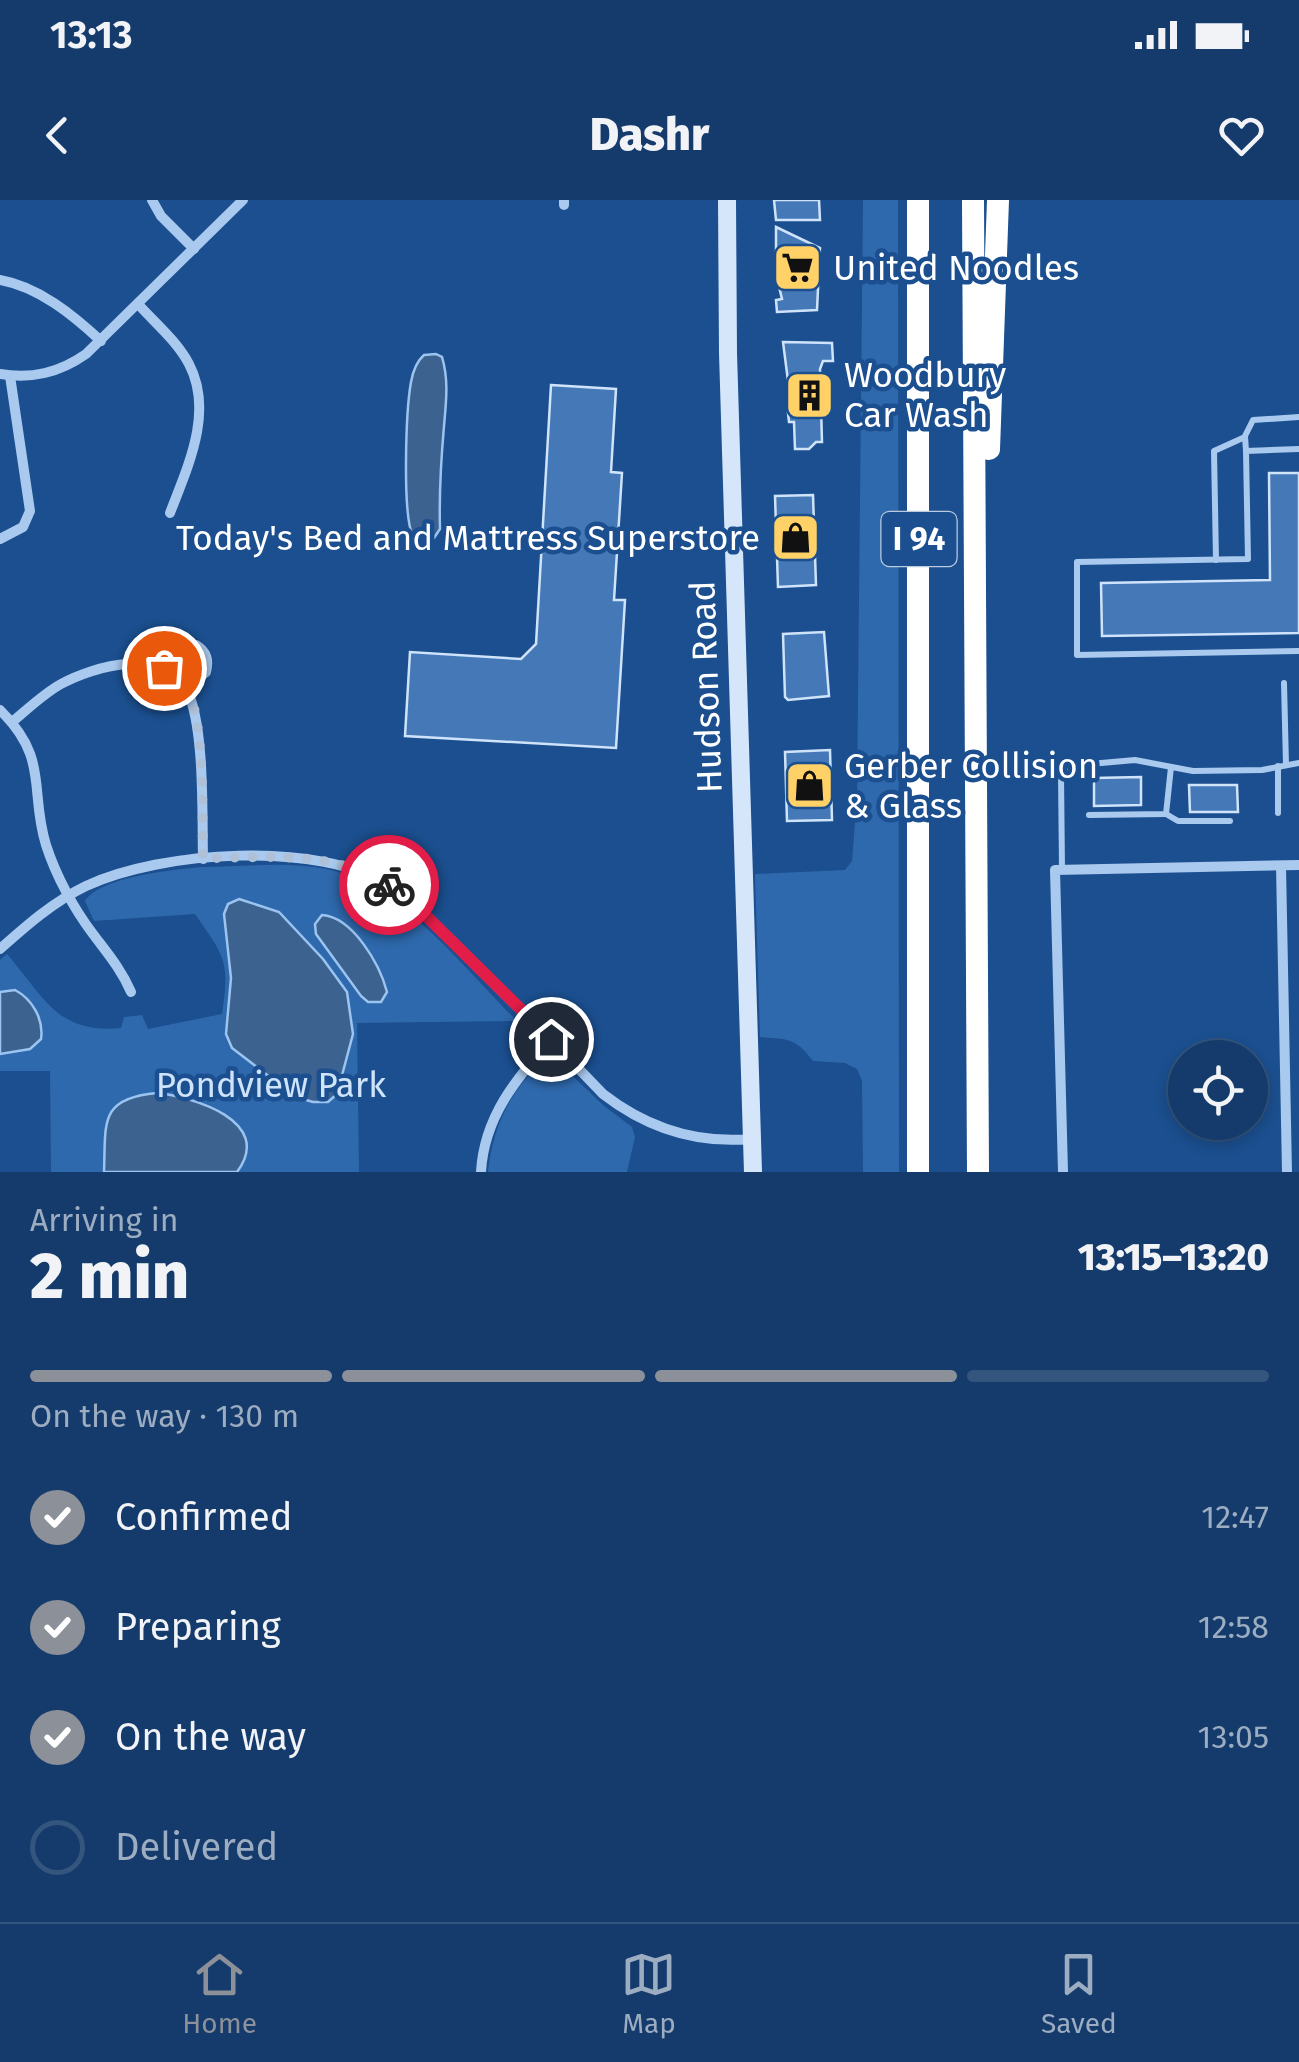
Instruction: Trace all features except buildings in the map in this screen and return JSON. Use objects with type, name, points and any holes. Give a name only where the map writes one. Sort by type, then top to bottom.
[{"type":"highway","name":"I 94","points":[[918,200],[918,1172]]},
{"type":"highway","name":"I 94","points":[[974,200],[978,1172]]},
{"type":"highway","points":[[975,557],[989,454],[998,200]]},
{"type":"street","points":[[152,200],[161,216],[194,249]]},
{"type":"street","points":[[0,539],[23,526],[30,511],[5,375],[56,371],[71,365],[101,341],[244,200]]},
{"type":"street","name":"Hudson Road","points":[[727,200],[728,353],[753,1172]]},
{"type":"street","points":[[0,280],[28,288],[76,318],[101,341]]},
{"type":"street","points":[[138,304],[188,360],[200,399],[194,440],[170,512]]},
{"type":"street","points":[[164,668],[182,648],[196,645],[202,649],[207,656],[206,672],[186,688]]},
{"type":"street","points":[[12,722],[45,694],[84,674],[130,664],[164,668],[186,688],[201,766],[203,858]]},
{"type":"street","points":[[0,710],[12,722],[31,756],[40,788],[46,843],[69,895],[119,966],[132,992]]},
{"type":"street","points":[[0,949],[69,895],[132,868],[203,858],[302,856],[342,864],[367,872],[411,901],[602,1094],[650,1125],[704,1138],[752,1139]]},
{"type":"street","points":[[1281,866],[1286,1172]]},
{"type":"street","points":[[1063,1172],[1059,870],[1299,866]]},
{"type":"street","points":[[481,1172],[484,1148],[498,1108],[520,1074],[551,1039]]},
{"type":"lane","points":[[1299,417],[1259,417],[1248,427],[1248,559],[1077,562],[1076,655],[1299,651]]},
{"type":"lane","points":[[1216,560],[1214,451],[1246,437]]},
{"type":"lane","points":[[1246,451],[1299,448]]},
{"type":"lane","points":[[1278,813],[1284,683]]},
{"type":"lane","points":[[1059,870],[1061,774],[1090,764],[1135,760],[1194,770],[1262,770],[1299,764]]},
{"type":"lane","points":[[1166,814],[1172,767]]},
{"type":"lane","points":[[1089,814],[1166,814],[1178,821],[1230,820]]},
{"type":"green space","points":[[863,200],[898,200],[899,1172],[863,1172],[862,1081],[857,1069],[845,1063],[813,1061],[791,1041],[760,1037],[755,874],[845,870],[852,861],[857,798]]},
{"type":"green space","name":"Pondview Park","points":[[296,865],[353,877],[379,891],[429,931],[517,1021],[357,1023],[359,1172],[51,1172],[50,1071],[0,1071],[0,960],[7,954],[54,1010],[82,1025],[121,1028],[124,1017],[142,1015],[148,1029],[222,1014],[223,960],[195,914],[94,921],[85,901],[94,892],[122,880],[202,867]]},
{"type":"green space","points":[[547,1060],[558,1062],[632,1127],[635,1137],[627,1172],[488,1172],[494,1140],[506,1110],[523,1082]]},
{"type":"shaded area","points":[[424,355],[442,357],[446,383],[440,529],[425,543],[413,537],[410,525],[406,485],[408,415],[415,367]]},
{"type":"shaded area","points":[[239,899],[279,912],[323,959],[347,992],[353,1034],[337,1094],[328,1102],[296,1097],[232,1048],[226,1034],[231,978],[224,914],[228,904]]},
{"type":"shaded area","points":[[322,915],[344,924],[364,944],[387,992],[381,1002],[368,1002],[361,996],[316,934],[315,924]]},
{"type":"shaded area","points":[[15,990],[36,1010],[41,1039],[30,1049],[0,1054],[0,992]]},
{"type":"shaded area","points":[[157,1093],[208,1106],[238,1126],[246,1139],[246,1154],[237,1172],[104,1172],[109,1116],[124,1101]]},
{"type":"way so far","points":[[164,668],[186,688],[191,704],[201,766],[203,858],[321,858],[367,872],[389,885]]},
{"type":"place","name":"United Noodles","points":[[798,268]]},
{"type":"place","name":"Woodbury Car Wash","points":[[809,395]]},
{"type":"place","name":"Today's Bed and Mattress Superstore","points":[[795,538]]},
{"type":"place","name":"Gerber Collision & Glass","points":[[809,786]]},
{"type":"route","points":[[389,885],[411,901],[551,1039]]}]
